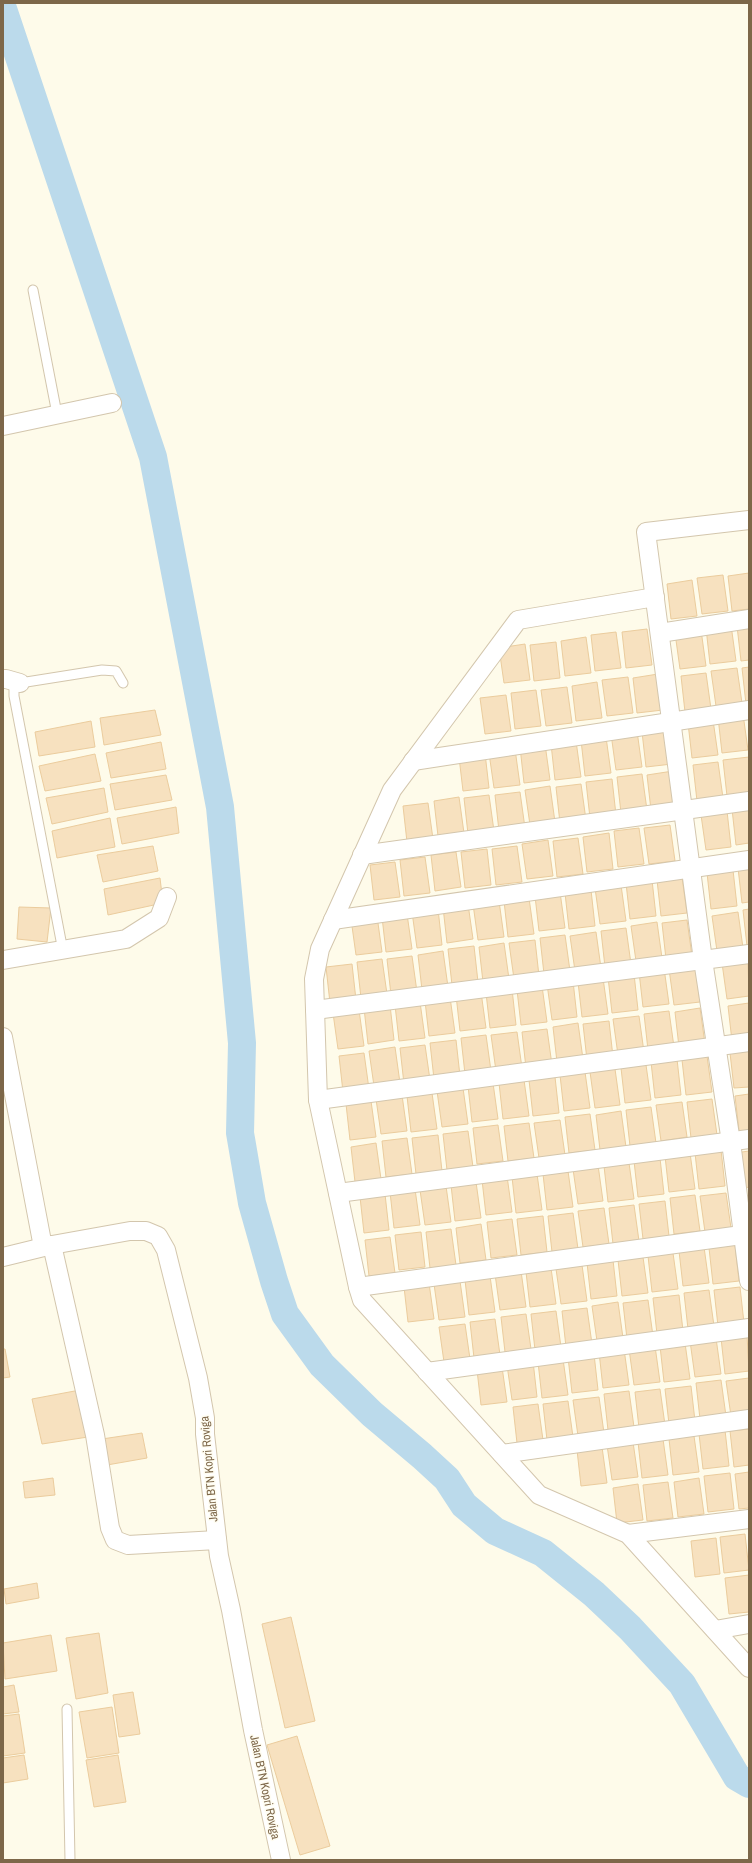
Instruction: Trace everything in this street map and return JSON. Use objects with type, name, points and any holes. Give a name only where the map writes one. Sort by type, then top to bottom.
[{"type":"street","points":[[3,426],[112,403]]},
{"type":"street","points":[[749,520],[646,532],[703,960],[746,1234],[749,1281]]},
{"type":"street","points":[[655,597],[518,620],[392,790],[320,949],[314,979],[318,1100],[362,1300],[540,1495],[628,1534],[749,1668]]},
{"type":"street","points":[[660,633],[749,619]]},
{"type":"street","points":[[413,761],[749,710]]},
{"type":"street","points":[[362,855],[749,801]]},
{"type":"street","points":[[333,920],[749,860]]},
{"type":"street","points":[[3,960],[63,951],[126,939],[159,918],[167,897]]},
{"type":"street","points":[[315,1010],[749,954]]},
{"type":"street","points":[[3,1037],[47,1246],[95,1435],[110,1528],[115,1540],[128,1545],[216,1540]]},
{"type":"street","points":[[318,1100],[749,1042]]},
{"type":"street","points":[[338,1193],[749,1139]]},
{"type":"street","name":"Jalan BTN Kopri Roviga","points":[[3,1256],[47,1246],[130,1231],[146,1231],[158,1236],[166,1250],[199,1385],[205,1418],[205,1434],[216,1540],[231,1610],[253,1730],[281,1860]]},
{"type":"street","points":[[358,1287],[746,1234]]},
{"type":"street","points":[[427,1372],[749,1328]]},
{"type":"street","points":[[502,1454],[749,1419]]},
{"type":"street","points":[[628,1534],[749,1519]]},
{"type":"street","points":[[715,1630],[749,1624]]},
{"type":"lane","points":[[32,290],[57,414]]},
{"type":"lane","points":[[63,951],[12,681],[102,670],[116,671],[123,683]]},
{"type":"lane","points":[[67,1709],[70,1860]]},
{"type":"building","points":[[749,573],[749,609],[732,611],[728,576]]},
{"type":"building","points":[[723,575],[728,611],[702,614],[697,578]]},
{"type":"building","points":[[692,580],[697,616],[671,619],[667,584]]},
{"type":"building","points":[[749,624],[749,660],[741,661],[737,626]]},
{"type":"building","points":[[731,625],[736,661],[710,664],[706,628]]},
{"type":"building","points":[[647,629],[652,665],[626,668],[622,632]]},
{"type":"building","points":[[701,630],[706,666],[680,669],[675,633]]},
{"type":"building","points":[[616,632],[621,668],[595,671],[591,635]]},
{"type":"building","points":[[586,637],[591,673],[565,676],[561,641]]},
{"type":"building","points":[[556,642],[560,678],[534,681],[530,645]]},
{"type":"building","points":[[525,644],[530,680],[504,683],[499,648]]},
{"type":"building","points":[[749,667],[749,703],[746,704],[742,668]]},
{"type":"building","points":[[737,668],[742,703],[716,706],[711,671]]},
{"type":"building","points":[[706,673],[711,709],[685,712],[681,676]]},
{"type":"building","points":[[658,674],[663,710],[637,713],[633,678]]},
{"type":"building","points":[[628,677],[633,713],[607,716],[602,680]]},
{"type":"building","points":[[597,682],[602,718],[576,721],[572,686]]},
{"type":"building","points":[[567,687],[572,723],[546,726],[541,690]]},
{"type":"building","points":[[536,690],[541,726],[515,729],[511,693]]},
{"type":"building","points":[[506,695],[511,731],[485,734],[480,698]]},
{"type":"building","points":[[155,710],[161,735],[104,745],[100,718]]},
{"type":"building","points":[[743,714],[748,750],[722,753],[718,717]]},
{"type":"building","points":[[713,720],[718,755],[692,758],[688,723]]},
{"type":"building","points":[[91,721],[95,747],[39,756],[35,732]]},
{"type":"building","points":[[667,728],[672,764],[646,767],[642,732]]},
{"type":"building","points":[[637,731],[642,767],[616,770],[611,734]]},
{"type":"building","points":[[606,737],[611,773],[585,776],[581,740]]},
{"type":"building","points":[[576,741],[581,777],[555,780],[551,744]]},
{"type":"building","points":[[161,742],[166,769],[111,778],[106,753]]},
{"type":"building","points":[[545,744],[550,780],[524,783],[520,747]]},
{"type":"building","points":[[515,749],[520,785],[494,788],[489,753]]},
{"type":"building","points":[[485,753],[489,788],[463,791],[459,757]]},
{"type":"building","points":[[95,754],[101,781],[45,791],[39,766]]},
{"type":"building","points":[[749,757],[749,793],[727,796],[723,760]]},
{"type":"building","points":[[718,762],[723,798],[697,801],[693,765]]},
{"type":"building","points":[[673,771],[677,807],[651,810],[647,775]]},
{"type":"building","points":[[642,774],[647,810],[621,813],[617,777]]},
{"type":"building","points":[[166,775],[172,800],[115,810],[110,784]]},
{"type":"building","points":[[612,779],[616,815],[590,818],[586,782]]},
{"type":"building","points":[[581,784],[586,820],[560,823],[556,787]]},
{"type":"building","points":[[550,786],[555,822],[530,825],[525,790]]},
{"type":"building","points":[[104,788],[108,812],[52,824],[46,798]]},
{"type":"building","points":[[520,792],[525,828],[499,831],[495,795]]},
{"type":"building","points":[[489,795],[494,831],[468,834],[464,798]]},
{"type":"building","points":[[459,797],[464,833],[438,836],[434,801]]},
{"type":"building","points":[[428,803],[433,839],[407,842],[403,806]]},
{"type":"building","points":[[176,807],[179,833],[122,844],[117,818]]},
{"type":"building","points":[[749,807],[749,843],[736,845],[732,809]]},
{"type":"building","points":[[727,811],[731,847],[706,850],[701,815]]},
{"type":"building","points":[[110,818],[115,847],[57,858],[52,831]]},
{"type":"building","points":[[670,825],[675,861],[649,864],[644,828]]},
{"type":"building","points":[[639,828],[644,864],[618,867],[614,831]]},
{"type":"building","points":[[609,833],[613,869],[587,872],[583,837]]},
{"type":"building","points":[[578,838],[583,874],[557,877],[553,841]]},
{"type":"building","points":[[548,840],[553,876],[527,879],[522,844]]},
{"type":"building","points":[[153,846],[158,871],[103,882],[97,855]]},
{"type":"building","points":[[517,846],[522,882],[496,885],[492,849]]},
{"type":"building","points":[[487,849],[491,885],[465,888],[461,852]]},
{"type":"building","points":[[456,852],[461,887],[435,891],[431,855]]},
{"type":"building","points":[[425,857],[430,893],[404,896],[400,860]]},
{"type":"building","points":[[395,862],[400,897],[374,900],[370,865]]},
{"type":"building","points":[[749,866],[749,902],[742,903],[738,868]]},
{"type":"building","points":[[733,870],[737,906],[711,909],[707,873]]},
{"type":"building","points":[[682,877],[687,913],[661,916],[657,880]]},
{"type":"building","points":[[160,878],[163,903],[108,915],[104,889]]},
{"type":"building","points":[[652,880],[656,916],[630,919],[626,883]]},
{"type":"building","points":[[621,885],[626,921],[600,924],[595,888]]},
{"type":"building","points":[[591,890],[595,926],[569,929],[565,893]]},
{"type":"building","points":[[560,892],[565,928],[539,931],[535,896]]},
{"type":"building","points":[[529,898],[534,934],[508,937],[504,901]]},
{"type":"building","points":[[499,901],[504,937],[478,940],[473,904]]},
{"type":"building","points":[[468,904],[473,939],[447,943],[443,907]]},
{"type":"building","points":[[19,907],[51,908],[47,942],[17,939]]},
{"type":"building","points":[[438,909],[442,945],[417,948],[412,912]]},
{"type":"building","points":[[749,909],[749,946],[747,946],[743,910]]},
{"type":"building","points":[[738,912],[743,948],[717,951],[712,916]]},
{"type":"building","points":[[407,914],[412,949],[386,952],[382,917]]},
{"type":"building","points":[[377,916],[382,952],[356,955],[351,919]]},
{"type":"building","points":[[687,920],[692,956],[666,959],[662,923]]},
{"type":"building","points":[[657,922],[662,958],[636,961],[631,926]]},
{"type":"building","points":[[626,928],[631,964],[605,967],[601,931]]},
{"type":"building","points":[[596,932],[601,968],[575,971],[570,936]]},
{"type":"building","points":[[565,935],[570,971],[544,974],[540,938]]},
{"type":"building","points":[[535,940],[539,976],[514,979],[509,943]]},
{"type":"building","points":[[504,943],[509,979],[483,982],[479,947]]},
{"type":"building","points":[[474,946],[478,982],[452,985],[448,949]]},
{"type":"building","points":[[443,951],[448,987],[422,990],[418,955]]},
{"type":"building","points":[[412,956],[417,992],[391,995],[387,959]]},
{"type":"building","points":[[382,959],[387,994],[361,998],[357,962]]},
{"type":"building","points":[[748,960],[749,996],[727,999],[722,963]]},
{"type":"building","points":[[352,964],[356,1000],[330,1003],[326,967]]},
{"type":"building","points":[[695,966],[700,1002],[674,1005],[669,969]]},
{"type":"building","points":[[664,968],[669,1004],[643,1007],[639,972]]},
{"type":"building","points":[[634,974],[638,1010],[612,1013],[608,977]]},
{"type":"building","points":[[603,978],[608,1014],[582,1017],[578,982]]},
{"type":"building","points":[[573,981],[577,1017],[552,1020],[547,984]]},
{"type":"building","points":[[542,986],[547,1022],[521,1025],[517,990]]},
{"type":"building","points":[[512,989],[516,1025],[490,1028],[486,993]]},
{"type":"building","points":[[481,992],[486,1028],[460,1031],[456,995]]},
{"type":"building","points":[[450,997],[455,1033],[429,1036],[425,1001]]},
{"type":"building","points":[[420,1002],[425,1038],[399,1041],[395,1005]]},
{"type":"building","points":[[749,1003],[749,1039],[732,1041],[728,1006]]},
{"type":"building","points":[[390,1005],[394,1040],[368,1044],[364,1008]]},
{"type":"building","points":[[700,1008],[705,1044],[679,1047],[675,1012]]},
{"type":"building","points":[[359,1010],[364,1046],[338,1049],[333,1013]]},
{"type":"building","points":[[669,1011],[674,1047],[648,1050],[644,1014]]},
{"type":"building","points":[[639,1016],[644,1052],[618,1055],[613,1019]]},
{"type":"building","points":[[609,1021],[613,1057],[587,1060],[583,1024]]},
{"type":"building","points":[[578,1023],[583,1059],[557,1062],[553,1027]]},
{"type":"building","points":[[547,1029],[552,1065],[526,1068],[522,1032]]},
{"type":"building","points":[[517,1032],[522,1068],[496,1071],[491,1035]]},
{"type":"building","points":[[486,1035],[491,1071],[465,1074],[461,1038]]},
{"type":"building","points":[[456,1040],[460,1076],[434,1079],[430,1043]]},
{"type":"building","points":[[425,1045],[430,1080],[404,1084],[400,1048]]},
{"type":"building","points":[[395,1047],[400,1083],[374,1086],[369,1051]]},
{"type":"building","points":[[749,1050],[749,1087],[734,1088],[730,1053]]},
{"type":"building","points":[[364,1053],[369,1089],[343,1092],[339,1056]]},
{"type":"building","points":[[707,1056],[712,1092],[686,1095],[682,1060]]},
{"type":"building","points":[[677,1059],[681,1095],[655,1098],[651,1062]]},
{"type":"building","points":[[646,1065],[651,1100],[625,1103],[621,1068]]},
{"type":"building","points":[[615,1069],[620,1105],[595,1108],[590,1072]]},
{"type":"building","points":[[585,1072],[590,1108],[564,1111],[560,1075]]},
{"type":"building","points":[[555,1077],[559,1113],[533,1116],[529,1080]]},
{"type":"building","points":[[524,1080],[529,1116],[503,1119],[499,1083]]},
{"type":"building","points":[[493,1083],[498,1119],[472,1122],[468,1086]]},
{"type":"building","points":[[463,1088],[468,1124],[442,1127],[437,1091]]},
{"type":"building","points":[[432,1093],[437,1129],[411,1132],[407,1096]]},
{"type":"building","points":[[749,1094],[749,1130],[739,1131],[735,1096]]},
{"type":"building","points":[[402,1095],[407,1131],[381,1134],[376,1099]]},
{"type":"building","points":[[712,1099],[717,1135],[691,1138],[687,1102]]},
{"type":"building","points":[[371,1101],[376,1137],[350,1140],[346,1104]]},
{"type":"building","points":[[682,1102],[687,1137],[661,1141],[656,1105]]},
{"type":"building","points":[[651,1107],[656,1143],[630,1146],[626,1110]]},
{"type":"building","points":[[621,1111],[626,1147],[600,1150],[596,1115]]},
{"type":"building","points":[[590,1114],[595,1150],[569,1153],[565,1117]]},
{"type":"building","points":[[560,1120],[565,1155],[539,1158],[534,1123]]},
{"type":"building","points":[[529,1123],[534,1158],[508,1161],[504,1126]]},
{"type":"building","points":[[498,1125],[503,1161],[477,1164],[473,1128]]},
{"type":"building","points":[[468,1131],[473,1167],[447,1170],[443,1134]]},
{"type":"building","points":[[438,1135],[442,1171],[416,1174],[412,1138]]},
{"type":"building","points":[[407,1138],[412,1174],[386,1177],[382,1141]]},
{"type":"building","points":[[376,1143],[381,1179],[355,1182],[351,1147]]},
{"type":"building","points":[[721,1150],[725,1186],[699,1189],[695,1153]]},
{"type":"building","points":[[749,1151],[749,1187],[740,1189],[735,1153]]},
{"type":"building","points":[[690,1153],[695,1189],[669,1192],[665,1156]]},
{"type":"building","points":[[660,1158],[664,1194],[638,1197],[634,1161]]},
{"type":"building","points":[[629,1163],[634,1199],[608,1202],[604,1166]]},
{"type":"building","points":[[598,1165],[603,1201],[578,1204],[573,1169]]},
{"type":"building","points":[[568,1171],[573,1207],[547,1210],[543,1174]]},
{"type":"building","points":[[537,1174],[542,1210],[516,1213],[512,1177]]},
{"type":"building","points":[[507,1176],[512,1212],[486,1215],[482,1180]]},
{"type":"building","points":[[476,1182],[481,1218],[455,1221],[451,1185]]},
{"type":"building","points":[[446,1186],[451,1222],[425,1225],[420,1190]]},
{"type":"building","points":[[415,1189],[420,1225],[394,1228],[390,1192]]},
{"type":"building","points":[[726,1193],[731,1228],[705,1232],[700,1196]]},
{"type":"building","points":[[385,1194],[389,1230],[364,1233],[360,1197]]},
{"type":"building","points":[[695,1195],[700,1231],[674,1234],[670,1198]]},
{"type":"building","points":[[665,1201],[669,1236],[643,1239],[639,1204]]},
{"type":"building","points":[[634,1205],[639,1241],[613,1244],[609,1208]]},
{"type":"building","points":[[604,1208],[609,1244],[583,1247],[578,1211]]},
{"type":"building","points":[[573,1213],[578,1249],[552,1252],[548,1216]]},
{"type":"building","points":[[543,1216],[547,1252],[521,1255],[517,1219]]},
{"type":"building","points":[[512,1219],[517,1255],[491,1258],[487,1222]]},
{"type":"building","points":[[481,1224],[486,1260],[460,1263],[456,1228]]},
{"type":"building","points":[[451,1229],[456,1265],[430,1268],[426,1232]]},
{"type":"building","points":[[421,1232],[425,1267],[399,1270],[395,1235]]},
{"type":"building","points":[[390,1237],[395,1273],[369,1276],[365,1240]]},
{"type":"building","points":[[735,1245],[739,1281],[713,1284],[709,1248]]},
{"type":"building","points":[[704,1247],[709,1283],[683,1286],[679,1251]]},
{"type":"building","points":[[673,1253],[678,1289],[652,1292],[648,1256]]},
{"type":"building","points":[[643,1257],[648,1293],[622,1296],[618,1260]]},
{"type":"building","points":[[613,1260],[617,1296],[591,1299],[587,1263]]},
{"type":"building","points":[[582,1265],[587,1301],[561,1304],[556,1269]]},
{"type":"building","points":[[551,1268],[556,1304],[530,1307],[526,1272]]},
{"type":"building","points":[[521,1271],[526,1307],[500,1310],[495,1274]]},
{"type":"building","points":[[490,1276],[495,1312],[469,1315],[465,1280]]},
{"type":"building","points":[[460,1281],[465,1317],[439,1320],[434,1284]]},
{"type":"building","points":[[429,1283],[434,1319],[408,1322],[404,1287]]},
{"type":"building","points":[[740,1287],[744,1323],[718,1326],[714,1290]]},
{"type":"building","points":[[709,1290],[714,1326],[688,1329],[684,1293]]},
{"type":"building","points":[[679,1295],[683,1331],[657,1334],[653,1298]]},
{"type":"building","points":[[648,1300],[653,1336],[627,1339],[623,1303]]},
{"type":"building","points":[[618,1302],[623,1338],[597,1341],[592,1306]]},
{"type":"building","points":[[587,1308],[592,1344],[566,1347],[562,1311]]},
{"type":"building","points":[[556,1311],[561,1347],[535,1350],[531,1314]]},
{"type":"building","points":[[526,1314],[531,1349],[505,1352],[501,1317]]},
{"type":"building","points":[[495,1319],[500,1355],[474,1358],[470,1322]]},
{"type":"building","points":[[465,1324],[470,1359],[444,1362],[439,1327]]},
{"type":"building","points":[[747,1335],[749,1371],[725,1374],[721,1338]]},
{"type":"building","points":[[716,1338],[721,1374],[695,1377],[690,1341]]},
{"type":"building","points":[[685,1343],[690,1379],[664,1382],[660,1346]]},
{"type":"building","points":[[655,1346],[660,1382],[634,1385],[629,1349]]},
{"type":"building","points":[[3,1349],[5,1349],[10,1377],[3,1378]]},
{"type":"building","points":[[624,1349],[629,1385],[603,1388],[599,1352]]},
{"type":"building","points":[[594,1354],[598,1390],[572,1393],[568,1357]]},
{"type":"building","points":[[563,1359],[568,1395],[542,1398],[538,1362]]},
{"type":"building","points":[[533,1361],[537,1397],[512,1400],[507,1365]]},
{"type":"building","points":[[502,1367],[507,1402],[481,1405],[477,1370]]},
{"type":"building","points":[[749,1378],[749,1414],[731,1416],[726,1381]]},
{"type":"building","points":[[721,1380],[726,1416],[700,1419],[696,1383]]},
{"type":"building","points":[[691,1386],[695,1421],[669,1424],[665,1389]]},
{"type":"building","points":[[660,1389],[665,1425],[639,1428],[635,1392]]},
{"type":"building","points":[[80,1390],[88,1437],[42,1444],[32,1399]]},
{"type":"building","points":[[629,1391],[634,1427],[608,1430],[604,1394]]},
{"type":"building","points":[[599,1397],[604,1433],[578,1436],[573,1400]]},
{"type":"building","points":[[568,1401],[573,1437],[547,1440],[543,1404]]},
{"type":"building","points":[[538,1404],[543,1440],[517,1443],[513,1407]]},
{"type":"building","points":[[749,1429],[749,1465],[734,1467],[730,1431]]},
{"type":"building","points":[[725,1430],[729,1466],[703,1469],[699,1434]]},
{"type":"building","points":[[142,1433],[147,1458],[107,1465],[102,1439]]},
{"type":"building","points":[[694,1436],[699,1472],[673,1475],[669,1439]]},
{"type":"building","points":[[663,1439],[668,1475],[642,1478],[638,1442]]},
{"type":"building","points":[[633,1442],[638,1477],[612,1480],[607,1445]]},
{"type":"building","points":[[602,1447],[607,1483],[581,1486],[577,1450]]},
{"type":"building","points":[[749,1472],[749,1508],[739,1509],[735,1474]]},
{"type":"building","points":[[730,1473],[734,1509],[708,1512],[704,1476]]},
{"type":"building","points":[[53,1478],[55,1495],[25,1498],[23,1482]]},
{"type":"building","points":[[699,1478],[704,1514],[678,1517],[674,1482]]},
{"type":"building","points":[[668,1482],[673,1518],[647,1521],[643,1485]]},
{"type":"building","points":[[638,1484],[643,1520],[617,1523],[613,1488]]},
{"type":"building","points":[[745,1534],[749,1570],[724,1573],[720,1537]]},
{"type":"building","points":[[716,1538],[720,1574],[695,1577],[691,1541]]},
{"type":"building","points":[[749,1575],[749,1612],[729,1614],[725,1578]]},
{"type":"building","points":[[37,1583],[39,1598],[6,1604],[4,1589]]},
{"type":"building","points":[[291,1617],[315,1721],[285,1728],[262,1624]]},
{"type":"building","points":[[99,1633],[108,1693],[76,1699],[66,1638]]},
{"type":"building","points":[[51,1635],[57,1671],[5,1679],[3,1643]]},
{"type":"building","points":[[14,1685],[19,1712],[3,1714],[3,1687]]},
{"type":"building","points":[[133,1692],[140,1734],[119,1737],[113,1695]]},
{"type":"building","points":[[112,1707],[119,1753],[87,1758],[79,1712]]},
{"type":"building","points":[[19,1714],[25,1753],[3,1756],[3,1716]]},
{"type":"building","points":[[297,1736],[330,1846],[300,1855],[267,1745]]},
{"type":"building","points":[[24,1755],[28,1779],[3,1783],[3,1758]]},
{"type":"building","points":[[118,1755],[126,1802],[94,1807],[86,1760]]},
{"type":"waterway","points":[[3,9],[153,457],[220,807],[242,1043],[240,1133],[252,1203],[285,1314],[322,1365],[372,1414],[447,1479],[464,1505],[495,1531],[543,1553],[594,1594],[630,1628],[682,1684],[737,1777],[749,1784]]}]
